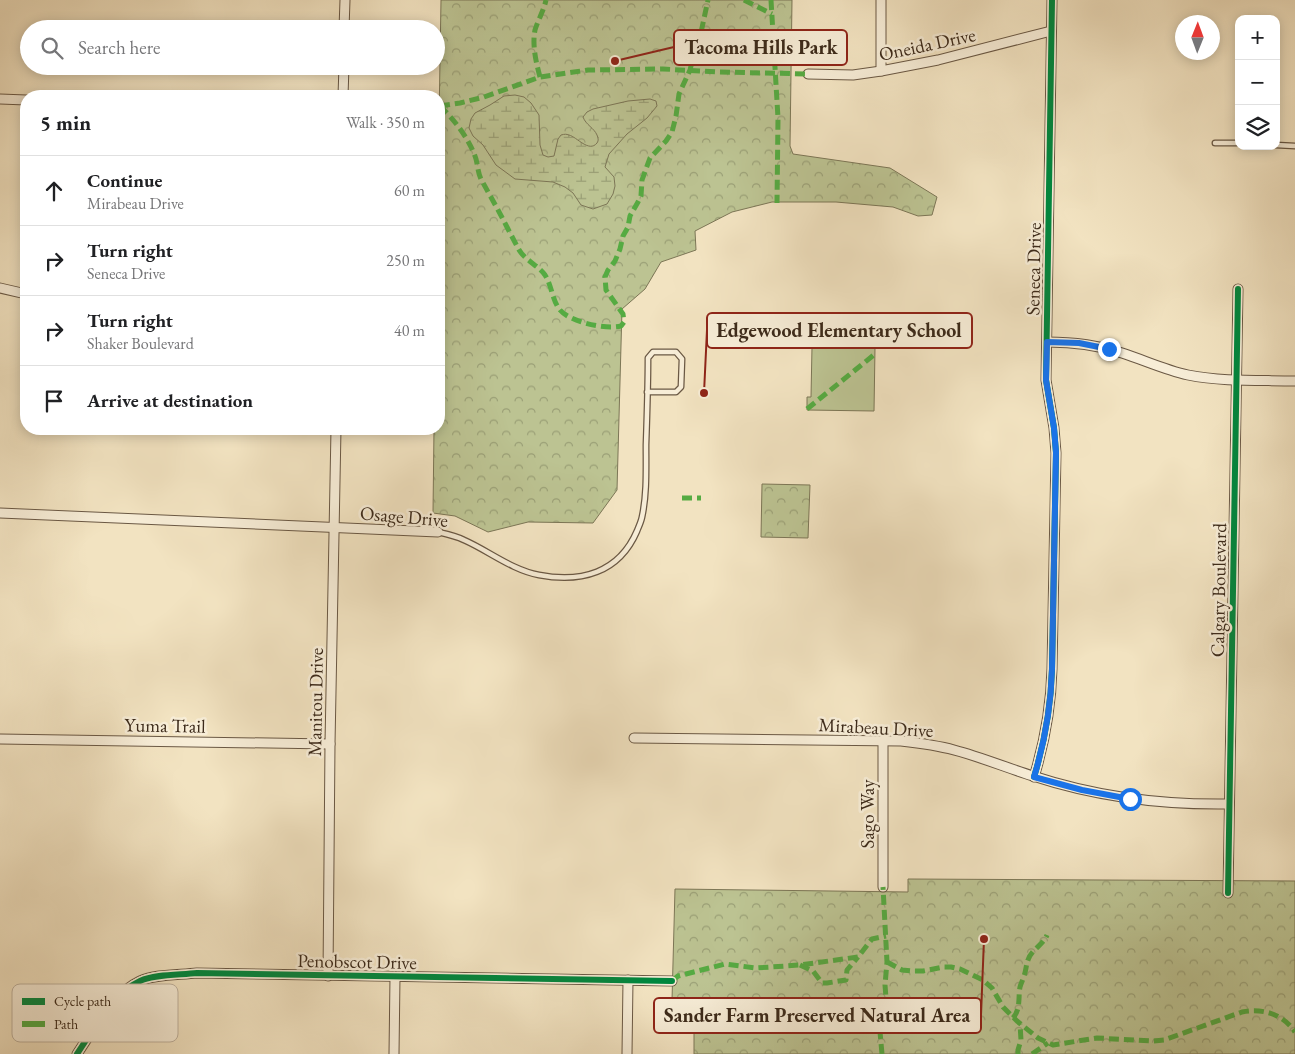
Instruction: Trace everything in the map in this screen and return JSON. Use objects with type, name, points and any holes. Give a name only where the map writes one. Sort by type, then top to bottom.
[{"type":"street","points":[[344,20],[345,0]]},
{"type":"street","points":[[880,71],[881,0]]},
{"type":"street","name":"Seneca Drive","points":[[1034,777],[1046,735],[1051,699],[1052,669],[1056,452],[1046,380],[1052,0]]},
{"type":"street","name":"Oneida Drive","points":[[808,74],[853,75],[880,71],[938,60],[1051,31]]},
{"type":"street","points":[[343,90],[344,75]]},
{"type":"street","points":[[0,99],[20,100]]},
{"type":"street","points":[[0,288],[20,293]]},
{"type":"street","name":"Calgary Boulevard","points":[[1228,893],[1238,288]]},
{"type":"street","points":[[1047,342],[1095,346],[1122,353],[1170,371],[1204,378],[1295,381]]},
{"type":"street","name":"Manitou Drive","points":[[328,976],[336,435]]},
{"type":"street","name":"Osage Drive","points":[[0,513],[438,532]]},
{"type":"street","name":"Mirabeau Drive","points":[[634,738],[919,743],[969,754],[1034,777],[1082,790],[1130,799],[1180,804],[1229,804]]},
{"type":"street","name":"Yuma Trail","points":[[0,739],[330,744]]},
{"type":"street","name":"Sago Way","points":[[883,741],[883,886]]},
{"type":"street","name":"Penobscot Drive","points":[[135,984],[153,977],[197,973],[672,981]]},
{"type":"street","points":[[394,1054],[395,977]]},
{"type":"street","points":[[627,1054],[628,980]]},
{"type":"street","name":"Penobscot Drive","points":[[77,1054],[85,1042]]},
{"type":"lane","points":[[1215,142],[1235,144]]},
{"type":"lane","points":[[1280,145],[1295,146]]},
{"type":"lane","name":"Osage Drive","points":[[438,532],[462,539],[511,566],[538,575],[560,577],[584,576],[602,570],[615,562],[622,556],[633,540],[642,518],[646,485],[647,392],[648,358],[653,352],[676,352],[682,359],[681,387],[676,392],[647,392]]},
{"type":"green space","points":[[441,0],[792,0],[790,146],[793,154],[890,168],[937,197],[932,215],[918,216],[893,207],[836,202],[772,202],[732,212],[695,231],[696,250],[661,262],[645,289],[622,309],[617,490],[593,523],[528,522],[488,532],[455,516],[433,513],[434,435],[445,435],[445,90],[440,90],[440,75],[445,75],[445,20],[441,20]]},
{"type":"green space","points":[[515,95],[524,97],[531,103],[539,115],[540,145],[543,155],[548,157],[554,156],[558,139],[561,135],[572,136],[583,144],[590,146],[594,146],[597,143],[597,135],[583,117],[587,112],[628,101],[650,99],[656,101],[657,106],[647,118],[627,134],[609,154],[605,167],[614,177],[615,186],[607,204],[593,209],[581,205],[573,193],[565,187],[553,182],[515,179],[496,165],[483,145],[473,136],[469,128],[471,119],[475,113],[504,96]]},
{"type":"green space","points":[[812,347],[875,348],[874,411],[807,410],[807,397],[811,397]]},
{"type":"green space","points":[[762,484],[810,485],[808,538],[761,537]]},
{"type":"green space","points":[[908,879],[1295,881],[1295,1054],[694,1054],[694,1001],[672,1000],[675,889],[908,892]]},
{"type":"marked path","points":[[540,77],[535,54],[534,36],[546,0]]},
{"type":"marked path","points":[[445,111],[466,137],[476,159],[481,178],[518,248],[545,275],[560,310],[572,318],[589,324],[607,327],[621,326],[624,322],[623,314],[606,290],[605,277],[615,261],[628,227],[630,216],[641,196],[642,180],[650,158],[672,132],[679,94],[692,62],[699,51],[708,0]]},
{"type":"marked path","points":[[744,0],[772,14]]},
{"type":"marked path","points":[[771,0],[778,118],[777,203]]},
{"type":"marked path","points":[[445,105],[484,97],[540,77],[588,70],[663,69],[808,74]]},
{"type":"marked path","points":[[807,409],[875,354]]},
{"type":"marked path","points":[[682,498],[701,498]]},
{"type":"marked path","points":[[882,1054],[880,1032],[886,998],[887,962],[883,887]]},
{"type":"marked path","points":[[1013,1018],[1018,1007],[1020,987],[1028,960],[1047,935]]},
{"type":"marked path","points":[[672,981],[678,976],[725,964],[756,968],[800,965],[858,957],[872,939],[886,936]]},
{"type":"marked path","points":[[800,965],[813,971],[822,983],[827,983],[846,980],[847,970],[858,957]]},
{"type":"marked path","points":[[887,962],[902,970],[912,971],[951,967],[960,969],[983,980],[992,988],[1003,1007],[1017,1021],[1038,1038],[1053,1045],[1097,1038],[1164,1040],[1242,1012],[1250,1011],[1272,1014],[1285,1021],[1295,1032]]},
{"type":"marked path","points":[[1018,1054],[1021,1040],[1020,1024]]},
{"type":"marked path","points":[[1032,1054],[1048,1043]]},
{"type":"cycle path","points":[[1034,777],[1047,723],[1052,669],[1056,453],[1046,380],[1052,0]]},
{"type":"cycle path","points":[[1228,893],[1238,289]]},
{"type":"cycle path","points":[[135,984],[160,976],[197,973],[672,981]]},
{"type":"cycle path","points":[[77,1054],[85,1042]]},
{"type":"place","name":"Tacoma Hills Park","points":[[615,61]]},
{"type":"place","name":"Edgewood Elementary School","points":[[704,393]]},
{"type":"place","name":"Sander Farm Preserved Natural Area","points":[[984,939]]},
{"type":"route","points":[[1109,349],[1079,343],[1047,342],[1046,380],[1052,412],[1056,452],[1052,669],[1046,735],[1034,777],[1082,790],[1130,799]]}]
